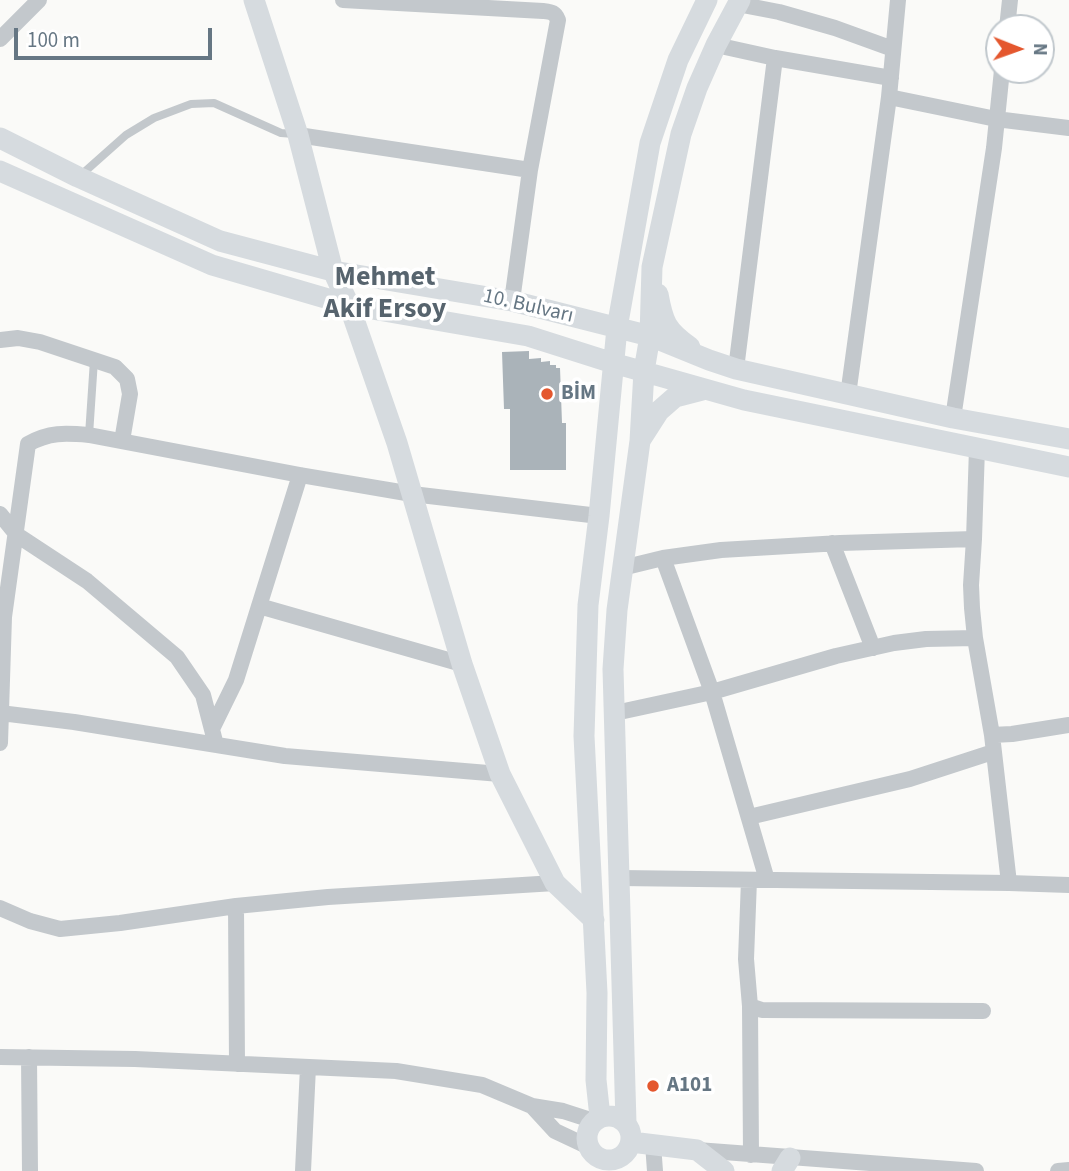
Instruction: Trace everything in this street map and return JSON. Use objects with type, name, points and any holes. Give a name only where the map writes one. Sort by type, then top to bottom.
[{"type":"main road","points":[[254,0],[298,135],[333,271],[349,304],[397,443],[462,664],[500,774],[555,883],[594,920]]},
{"type":"main road","points":[[706,0],[678,60],[650,143],[613,363],[588,605],[584,736],[597,993],[597,1119],[588,1133],[592,1157],[612,1160],[626,1148],[653,1144],[697,1150],[724,1171]]},
{"type":"main road","points":[[626,1148],[613,669],[622,568],[640,441],[644,371],[650,336],[652,267],[681,134],[697,88],[739,2]]},
{"type":"main road","name":"10. Bulvarı","points":[[0,138],[78,177],[220,241],[333,271],[512,301],[650,336],[736,369],[953,418],[1069,439]]},
{"type":"main road","name":"10. Bulvarı","points":[[0,171],[212,265],[349,304],[528,336],[744,400],[1069,467]]},
{"type":"main road","points":[[652,267],[662,317],[673,335],[709,360]]},
{"type":"main road","points":[[640,441],[659,411],[676,397],[705,389]]},
{"type":"main road","points":[[597,1119],[614,1116],[626,1148]]},
{"type":"street","points":[[0,39],[39,0]]},
{"type":"street","points":[[343,0],[422,2],[543,11],[556,15],[557,25],[530,170],[512,301]]},
{"type":"street","points":[[848,395],[889,97],[898,0]]},
{"type":"street","points":[[739,2],[835,28],[893,49]]},
{"type":"street","points":[[716,45],[891,78]]},
{"type":"street","points":[[736,369],[775,58]]},
{"type":"street","points":[[953,418],[994,148],[1000,84]]},
{"type":"street","points":[[889,97],[996,118],[1069,128]]},
{"type":"street","points":[[298,135],[530,170]]},
{"type":"street","points":[[0,340],[29,340],[115,367],[127,379],[130,394],[122,440]]},
{"type":"street","points":[[0,743],[4,617],[15,534],[28,444],[41,437],[63,433],[89,435],[412,494],[599,516]]},
{"type":"street","points":[[977,448],[971,585],[975,638],[992,735],[1009,883]]},
{"type":"street","points":[[214,737],[236,680],[300,475]]},
{"type":"street","points":[[0,514],[15,534],[87,581],[177,657],[203,695],[214,737]]},
{"type":"street","points":[[622,568],[663,558],[721,550],[832,543],[974,539]]},
{"type":"street","points":[[832,543],[873,648]]},
{"type":"street","points":[[663,558],[712,692],[767,880]]},
{"type":"street","points":[[259,606],[462,664]]},
{"type":"street","points":[[615,713],[712,692],[836,656],[894,643],[975,638]]},
{"type":"street","points":[[1,713],[214,737],[285,756],[500,774]]},
{"type":"street","points":[[992,735],[1069,725]]},
{"type":"street","points":[[749,817],[910,779],[993,752]]},
{"type":"street","points":[[620,878],[1069,886]]},
{"type":"street","points":[[749,880],[746,959],[750,1006],[751,1155]]},
{"type":"street","points":[[0,908],[30,921],[60,929],[328,897],[555,883]]},
{"type":"street","points":[[236,906],[237,1064]]},
{"type":"street","points":[[750,1006],[762,1010],[983,1011]]},
{"type":"street","points":[[0,1057],[135,1059],[396,1071],[482,1085],[532,1106],[597,1119]]},
{"type":"street","points":[[29,1057],[30,1171]]},
{"type":"street","points":[[303,1171],[308,1067]]},
{"type":"street","points":[[532,1106],[555,1131],[592,1157]]},
{"type":"street","points":[[653,1144],[654,1171]]},
{"type":"street","points":[[697,1150],[751,1155],[786,1164],[976,1171]]},
{"type":"street","points":[[1058,1171],[1069,1170]]},
{"type":"lane","points":[[78,177],[126,135],[154,118],[191,104],[214,103],[281,133],[298,135]]},
{"type":"lane","points":[[89,435],[94,360]]},
{"type":"building","points":[[529,351],[529,359],[541,358],[541,362],[550,361],[550,365],[560,368],[562,423],[566,423],[566,470],[510,470],[510,409],[504,409],[502,352]]},
{"type":"place","name":"BİM","points":[[547,394]]},
{"type":"place","name":"A101","points":[[653,1086]]},
{"type":"district","name":"Mehmet Akif Ersoy","points":[[385,295]]}]
